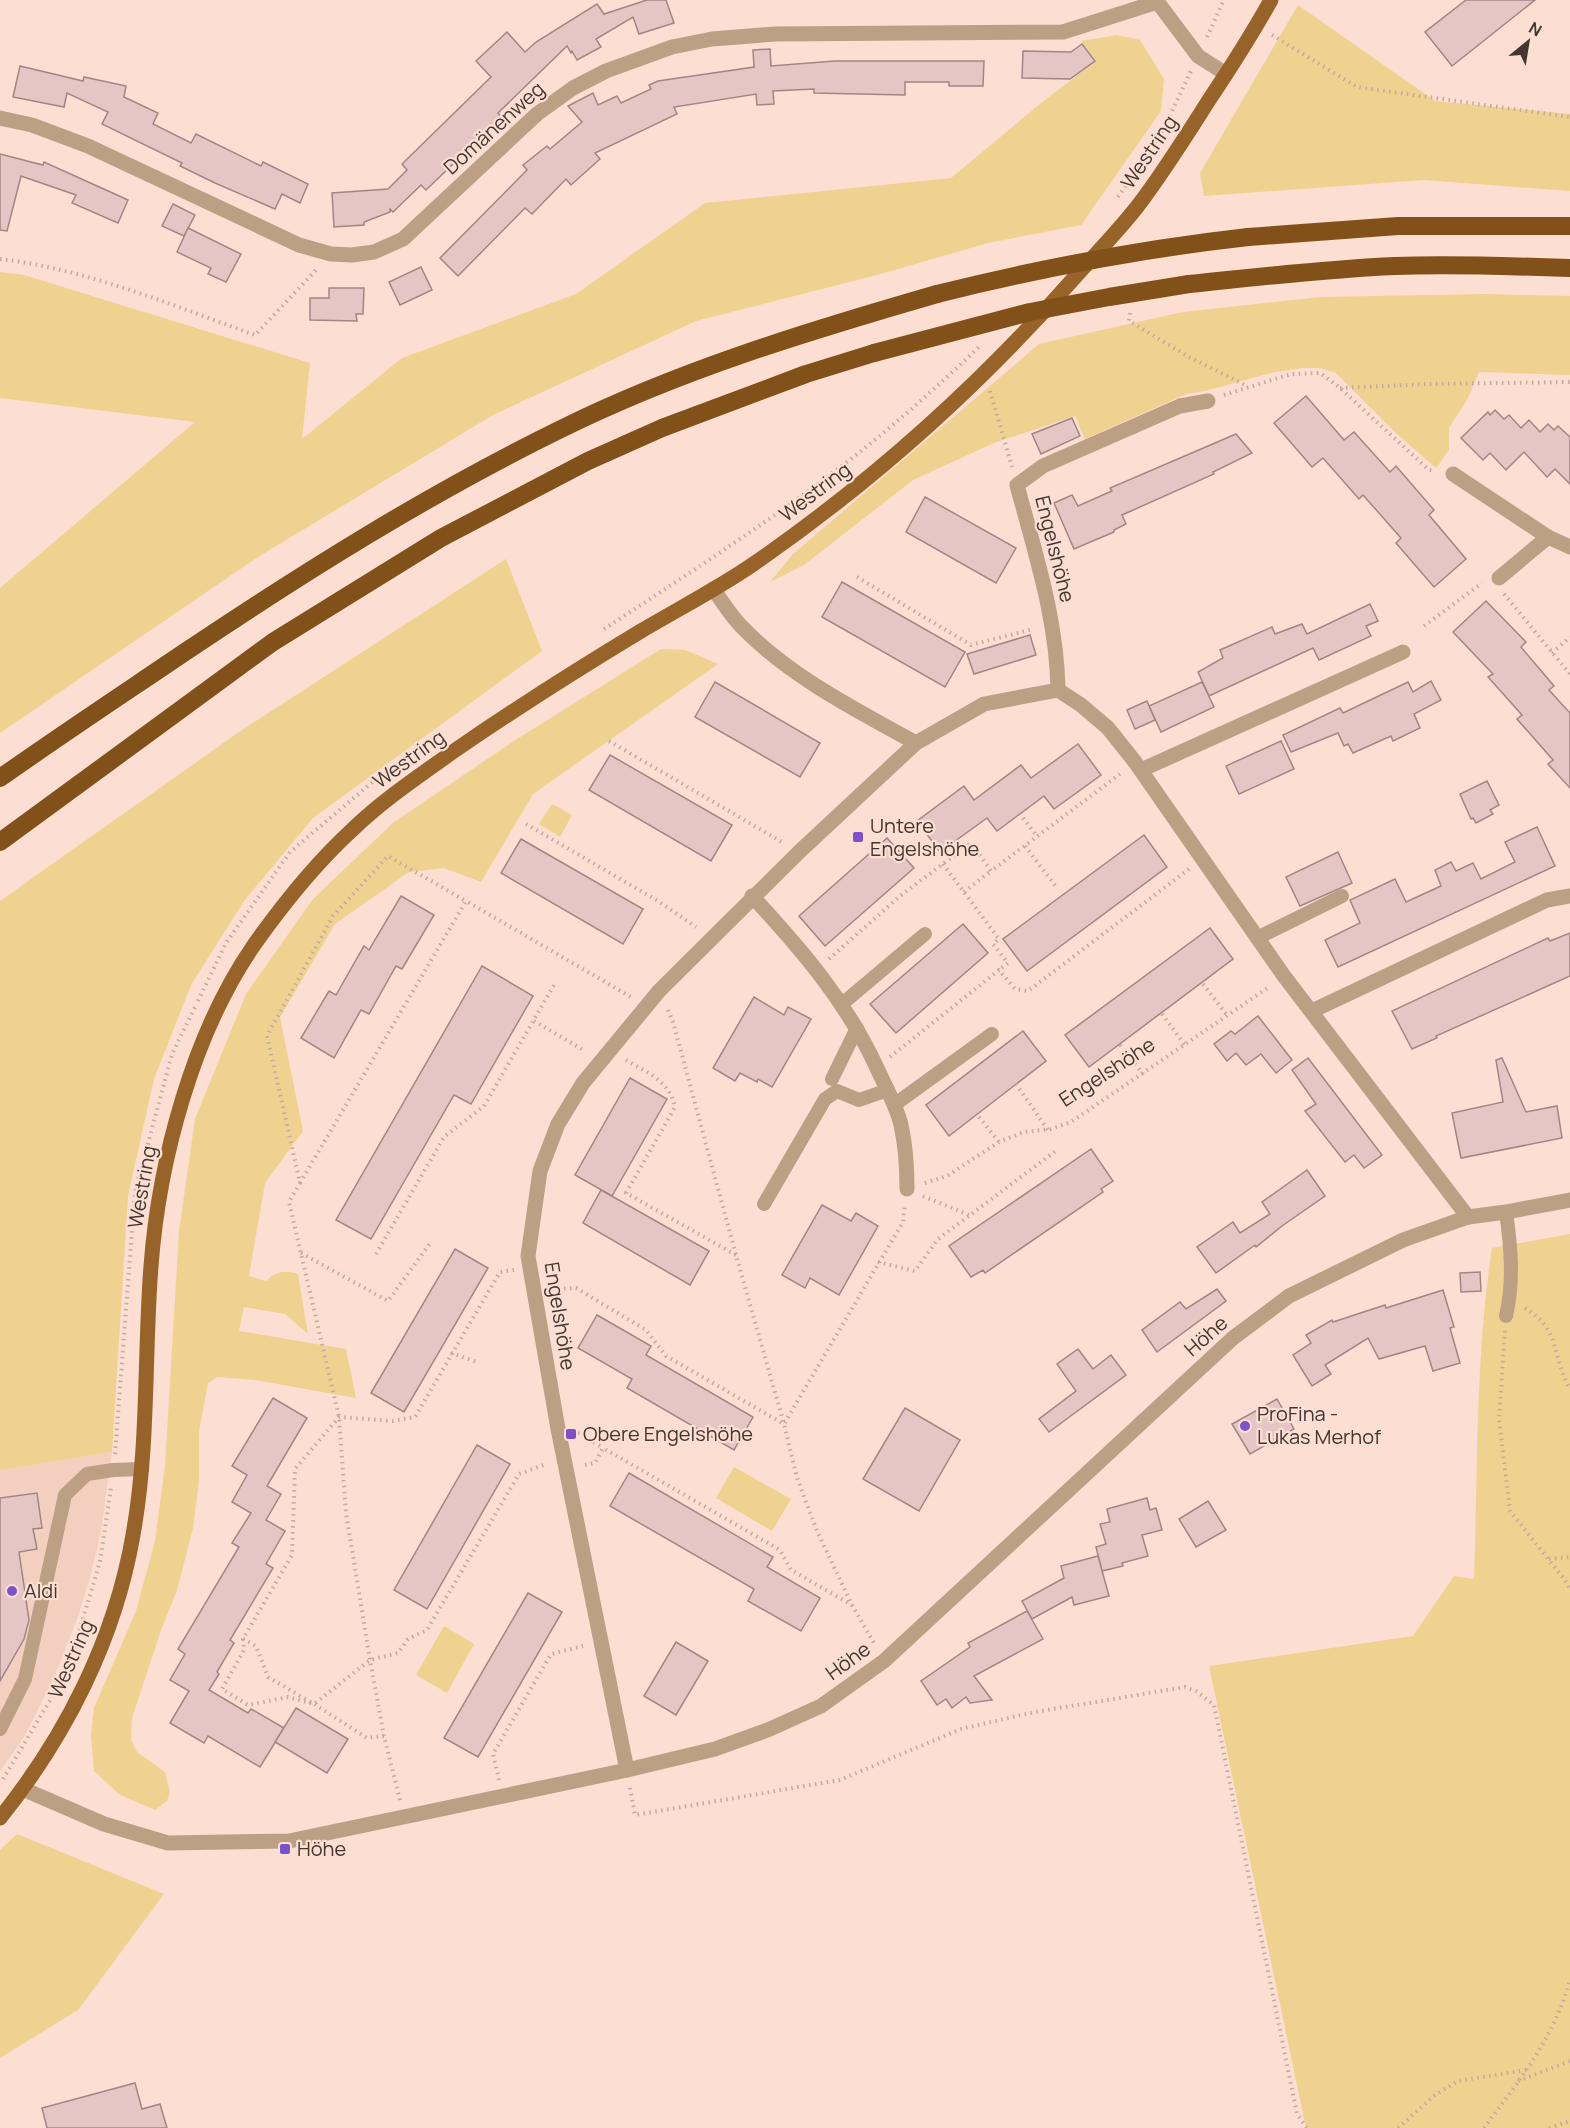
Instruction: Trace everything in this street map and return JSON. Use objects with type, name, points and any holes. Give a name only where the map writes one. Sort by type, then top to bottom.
[{"type":"highway","points":[[0,778],[276,591],[431,497],[562,428],[652,389],[745,353],[840,322],[1012,275],[1168,246],[1248,237],[1398,226],[1570,226]]},
{"type":"highway","points":[[0,842],[273,642],[441,538],[588,461],[662,428],[806,374],[874,352],[1030,312],[1189,284],[1394,266],[1482,265],[1570,268]]},
{"type":"main road","name":"Westring","points":[[0,1818],[23,1789],[66,1721],[93,1670],[114,1614],[133,1539],[142,1469],[151,1264],[168,1155],[194,1065],[219,1005],[250,950],[305,876],[354,828],[408,783],[515,709],[751,566],[869,478],[985,373],[1053,303],[1135,210],[1226,74],[1271,0]]},
{"type":"street","points":[[1156,1],[1198,56],[1226,74]]},
{"type":"street","name":"Domänenweg","points":[[0,118],[32,125],[88,146],[299,245],[330,254],[352,255],[374,252],[403,239],[537,114],[573,88],[614,68],[672,47],[712,39],[775,34],[1064,32],[1156,1]]},
{"type":"street","name":"Engelshöhe","points":[[627,1770],[565,1464],[528,1256],[540,1171],[558,1124],[582,1083],[659,992],[752,896],[916,743],[984,704],[1058,690],[1058,655],[1049,602],[1017,485],[1043,466],[1180,406],[1208,400]]},
{"type":"street","points":[[1453,474],[1548,537],[1570,547]]},
{"type":"street","points":[[1496,580],[1548,537]]},
{"type":"street","points":[[713,589],[743,629],[789,667],[838,699],[916,743]]},
{"type":"street","points":[[1138,766],[1403,652]]},
{"type":"street","points":[[1058,690],[1081,705],[1108,728],[1138,766],[1284,976],[1468,1216]]},
{"type":"street","points":[[752,896],[817,969],[857,1028],[888,1090],[901,1124],[907,1156],[908,1189]]},
{"type":"street","points":[[1312,1011],[1547,900],[1570,896]]},
{"type":"street","name":"Höhe","points":[[23,1789],[104,1824],[168,1843],[289,1841],[403,1815],[627,1770],[715,1749],[770,1729],[821,1706],[884,1661],[1243,1331],[1289,1296],[1403,1240],[1468,1216],[1506,1212],[1570,1200]]},
{"type":"lane","points":[[1257,938],[1342,896]]},
{"type":"lane","points":[[842,1004],[925,934]]},
{"type":"lane","points":[[832,1078],[857,1028]]},
{"type":"lane","points":[[894,1105],[992,1034]]},
{"type":"lane","points":[[764,1204],[825,1099],[837,1091],[859,1100],[888,1090]]},
{"type":"lane","points":[[1506,1212],[1511,1249],[1510,1299],[1506,1316]]},
{"type":"lane","points":[[0,1729],[25,1679],[65,1495],[87,1474],[142,1469]]},
{"type":"path","points":[[1117,198],[1163,130],[1224,0]]},
{"type":"path","points":[[1278,39],[1357,87],[1570,117]]},
{"type":"path","points":[[0,259],[28,262],[128,290],[255,335],[330,254]]},
{"type":"path","points":[[1130,310],[1130,321],[1188,357],[1248,386]]},
{"type":"path","points":[[598,632],[730,546],[853,458],[951,374],[985,341]]},
{"type":"path","points":[[985,373],[1017,485]]},
{"type":"path","points":[[1208,400],[1291,374],[1320,373],[1340,388],[1429,470],[1453,474]]},
{"type":"path","points":[[1340,388],[1570,382]]},
{"type":"path","points":[[857,577],[971,645],[1052,624]]},
{"type":"path","points":[[1424,626],[1496,580],[1570,674]]},
{"type":"path","points":[[1552,652],[1570,637]]},
{"type":"path","points":[[0,1783],[67,1672],[100,1562],[113,1470],[135,1192],[172,1054],[226,944],[290,852],[382,774],[431,741]]},
{"type":"path","points":[[609,741],[799,852]]},
{"type":"path","points":[[964,892],[1037,836],[1138,766]]},
{"type":"path","points":[[1023,818],[1037,836]]},
{"type":"path","points":[[526,824],[657,901],[696,927]]},
{"type":"path","points":[[817,969],[900,896],[971,843],[991,871]]},
{"type":"path","points":[[1024,846],[1057,888]]},
{"type":"path","points":[[300,1183],[267,1036],[333,916],[388,856],[647,1006]]},
{"type":"path","points":[[999,970],[1015,989],[1028,991],[1202,860]]},
{"type":"path","points":[[877,1067],[1008,963],[993,944],[999,939],[943,864]]},
{"type":"path","points":[[403,1815],[384,1736],[345,1513],[339,1416],[289,1202],[466,901]]},
{"type":"path","name":"Engelshöhe","points":[[908,1189],[947,1176],[999,1142],[1024,1132],[1048,1130],[1071,1122],[1284,976]]},
{"type":"path","points":[[1203,984],[1227,1015]]},
{"type":"path","points":[[375,1254],[444,1137],[484,1106],[554,986]]},
{"type":"path","points":[[659,992],[673,1022],[797,1478],[817,1532],[852,1605],[884,1661]]},
{"type":"path","points":[[1162,1014],[1185,1045]]},
{"type":"path","points":[[534,1021],[660,1080],[675,1107],[626,1193],[736,1255]]},
{"type":"path","points":[[1120,1045],[1143,1074]]},
{"type":"path","points":[[1016,1084],[1048,1130]]},
{"type":"path","points":[[979,1117],[999,1142]]},
{"type":"path","points":[[878,1262],[915,1271],[938,1239],[1057,1150]]},
{"type":"path","points":[[784,1424],[903,1222],[908,1189],[969,1215]]},
{"type":"path","points":[[301,1253],[388,1302],[431,1242]]},
{"type":"path","points":[[339,1416],[393,1421],[415,1417],[500,1272],[531,1268]]},
{"type":"path","points":[[533,1291],[576,1288],[646,1330],[666,1356],[784,1424]]},
{"type":"path","points":[[1510,1299],[1535,1314],[1549,1329],[1570,1389]]},
{"type":"path","points":[[1506,1316],[1499,1419],[1510,1511],[1570,1589]]},
{"type":"path","points":[[452,1353],[477,1362]]},
{"type":"path","points":[[314,1704],[288,1697],[248,1705],[222,1689],[244,1650],[243,1639],[292,1555],[295,1469],[339,1416]]},
{"type":"path","points":[[314,1704],[370,1660],[398,1653],[408,1639],[427,1630],[519,1473],[565,1464],[595,1463],[603,1448],[780,1550],[791,1570],[852,1605]]},
{"type":"path","points":[[1548,1559],[1570,1557]]},
{"type":"path","points":[[243,1639],[256,1647],[268,1677],[367,1738],[384,1736]]},
{"type":"path","points":[[502,1796],[493,1754],[551,1654],[602,1641]]},
{"type":"path","points":[[627,1770],[635,1815],[840,1780],[961,1729],[1035,1712],[1185,1687],[1196,1691],[1214,1705],[1297,2114],[1307,2128]]},
{"type":"path","points":[[1484,2128],[1552,2030],[1570,1979]]},
{"type":"path","points":[[1518,2081],[1570,2061]]},
{"type":"path","points":[[1398,2128],[1435,2094],[1458,2081],[1526,2070]]},
{"type":"path","points":[[1549,2128],[1570,2121]]},
{"type":"shaded area","points":[[1298,5],[1435,101],[1570,114],[1570,191],[1424,180],[1204,196],[1200,173]]},
{"type":"shaded area","points":[[1117,35],[1140,40],[1164,79],[1161,111],[1081,225],[988,243],[877,275],[696,321],[493,415],[258,557],[0,733],[0,588],[195,422],[0,398],[0,272],[24,275],[310,363],[302,439],[402,358],[576,294],[705,203],[951,178],[1041,103],[1096,61],[1081,41]]},
{"type":"shaded area","points":[[1485,294],[1570,296],[1570,375],[1479,372],[1468,398],[1449,428],[1449,450],[1436,468],[1397,434],[1336,373],[1320,368],[1275,372],[1186,394],[1085,439],[1075,416],[994,443],[913,480],[804,565],[770,582],[793,554],[1039,344],[1183,312],[1321,297]]},
{"type":"shaded area","points":[[506,559],[542,651],[313,818],[244,901],[191,985],[154,1079],[128,1196],[112,1452],[0,1470],[0,901],[239,732]]},
{"type":"shaded area","points":[[661,649],[685,650],[718,664],[533,794],[481,882],[444,868],[409,872],[335,924],[280,1017],[303,1131],[265,1183],[249,1276],[266,1281],[281,1272],[298,1274],[308,1334],[285,1314],[244,1307],[239,1331],[346,1349],[356,1398],[255,1380],[217,1377],[208,1383],[199,1431],[199,1480],[193,1528],[177,1590],[132,1718],[131,1739],[137,1752],[165,1772],[170,1792],[167,1801],[155,1810],[120,1795],[94,1771],[91,1735],[94,1708],[136,1611],[155,1541],[165,1466],[179,1231],[195,1119],[246,994],[313,899],[394,822],[517,739]]},
{"type":"shaded area","points":[[552,804],[572,815],[560,837],[539,824]]},
{"type":"shaded area","points":[[1570,1234],[1570,2128],[1306,2128],[1209,1666],[1413,1636],[1454,1576],[1474,1579],[1480,1372],[1492,1248]]},
{"type":"shaded area","points":[[112,1452],[101,1531],[77,1619],[54,1678],[24,1737],[0,1771],[0,1470]]},
{"type":"shaded area","points":[[734,1467],[791,1499],[772,1531],[716,1498]]},
{"type":"shaded area","points":[[444,1626],[474,1644],[447,1693],[416,1675]]},
{"type":"shaded area","points":[[17,1834],[164,1894],[78,2010],[0,2058],[0,1850]]},
{"type":"building","points":[[647,0],[666,0],[674,23],[639,34],[633,17],[596,39],[601,47],[577,60],[567,46],[498,113],[502,117],[426,190],[421,185],[393,212],[390,209],[390,212],[364,222],[364,225],[334,227],[332,193],[388,189],[407,170],[402,164],[491,77],[476,61],[507,32],[525,52],[536,42],[597,4],[604,14]]},
{"type":"building","points":[[1466,0],[1535,0],[1452,66],[1425,32]]},
{"type":"building","points":[[1082,44],[1095,61],[1070,79],[1022,78],[1023,51],[1071,52]]},
{"type":"building","points":[[770,49],[771,66],[835,61],[984,61],[983,86],[949,86],[949,82],[905,82],[905,95],[814,93],[814,89],[773,91],[774,104],[757,105],[756,94],[674,107],[677,114],[595,153],[600,159],[571,185],[566,179],[532,214],[525,208],[458,276],[440,258],[527,170],[523,165],[547,146],[550,149],[582,122],[568,106],[593,93],[598,105],[617,96],[621,103],[651,89],[649,85],[658,81],[754,67],[753,50]]},
{"type":"building","points":[[20,66],[83,81],[84,77],[126,86],[124,97],[158,113],[153,124],[191,143],[196,134],[261,166],[263,162],[308,184],[300,203],[282,194],[275,209],[215,183],[180,166],[182,163],[102,124],[108,112],[67,93],[64,107],[13,97]]},
{"type":"building","points":[[0,154],[43,165],[44,162],[128,200],[118,223],[72,203],[76,195],[21,176],[7,231],[0,230]]},
{"type":"building","points":[[173,204],[195,215],[184,236],[162,226]]},
{"type":"building","points":[[188,228],[241,254],[226,282],[208,274],[211,268],[177,252]]},
{"type":"building","points":[[421,267],[432,290],[400,305],[389,282]]},
{"type":"building","points":[[329,288],[364,288],[363,314],[356,314],[357,321],[310,320],[310,298],[329,298]]},
{"type":"building","points":[[1306,396],[1344,440],[1354,432],[1390,472],[1396,466],[1434,510],[1429,515],[1466,559],[1434,587],[1396,543],[1401,538],[1363,495],[1359,499],[1323,458],[1312,467],[1274,423]]},
{"type":"building","points":[[1495,410],[1504,419],[1509,415],[1521,428],[1529,420],[1540,432],[1548,424],[1554,430],[1558,426],[1570,437],[1570,484],[1555,469],[1547,477],[1524,452],[1506,470],[1490,453],[1483,460],[1461,438],[1488,412],[1490,415]]},
{"type":"building","points":[[1072,418],[1080,436],[1041,454],[1032,434]]},
{"type":"building","points":[[1236,434],[1252,453],[1213,472],[1214,474],[1122,515],[1126,524],[1114,532],[1074,549],[1054,503],[1072,495],[1078,506],[1112,491],[1110,488]]},
{"type":"building","points":[[925,497],[1016,548],[996,583],[906,532]]},
{"type":"building","points":[[842,582],[965,652],[945,687],[822,617]]},
{"type":"building","points":[[1486,601],[1526,642],[1521,647],[1554,686],[1549,690],[1570,713],[1570,788],[1548,764],[1553,760],[1517,719],[1522,715],[1488,677],[1493,674],[1453,632]]},
{"type":"building","points":[[1370,604],[1378,621],[1366,626],[1371,636],[1319,660],[1313,648],[1209,696],[1198,672],[1223,658],[1220,650],[1272,627],[1275,634],[1302,624],[1307,634]]},
{"type":"building","points":[[1030,635],[1036,655],[974,674],[967,654]]},
{"type":"building","points":[[1431,681],[1441,700],[1414,714],[1420,728],[1393,741],[1391,736],[1353,753],[1348,744],[1344,746],[1338,733],[1291,752],[1283,735],[1340,708],[1343,713],[1408,682],[1413,692]]},
{"type":"building","points":[[715,682],[820,743],[800,777],[695,717]]},
{"type":"building","points":[[1202,682],[1214,707],[1161,732],[1149,706]]},
{"type":"building","points":[[1147,701],[1155,720],[1135,729],[1127,710]]},
{"type":"building","points":[[1281,741],[1294,769],[1239,794],[1226,766]]},
{"type":"building","points":[[1078,744],[1101,775],[1054,809],[1044,796],[997,831],[987,818],[940,852],[917,821],[964,786],[974,800],[1021,765],[1031,778]]},
{"type":"building","points":[[610,755],[732,825],[711,861],[589,790]]},
{"type":"building","points":[[1487,781],[1499,805],[1490,810],[1493,814],[1476,823],[1473,818],[1471,819],[1460,794]]},
{"type":"building","points":[[1537,827],[1555,866],[1338,967],[1325,940],[1360,923],[1350,900],[1395,879],[1406,902],[1441,886],[1435,870],[1451,862],[1456,871],[1473,863],[1481,879],[1515,862],[1505,842]]},
{"type":"building","points":[[1144,835],[1167,867],[1027,971],[1003,939]]},
{"type":"building","points":[[887,838],[914,868],[825,946],[799,916]]},
{"type":"building","points":[[521,839],[643,909],[623,944],[501,873]]},
{"type":"building","points":[[1338,852],[1352,883],[1300,906],[1286,877]]},
{"type":"building","points":[[401,896],[434,915],[402,969],[396,966],[369,1014],[361,1010],[334,1058],[301,1038],[329,991],[336,995],[364,946],[369,950]]},
{"type":"building","points":[[963,924],[988,953],[896,1033],[870,1004]]},
{"type":"building","points":[[1210,928],[1233,959],[1089,1067],[1065,1035]]},
{"type":"building","points":[[1570,933],[1570,976],[1412,1049],[1392,1011],[1548,938],[1550,941]]},
{"type":"building","points":[[482,966],[533,996],[471,1104],[454,1095],[371,1239],[336,1220]]},
{"type":"building","points":[[754,997],[784,1015],[788,1007],[811,1019],[772,1087],[740,1073],[735,1081],[713,1068]]},
{"type":"building","points":[[1258,1016],[1292,1060],[1276,1073],[1261,1054],[1246,1065],[1236,1053],[1227,1061],[1214,1044],[1231,1031],[1235,1034]]},
{"type":"building","points":[[1023,1031],[1046,1061],[949,1136],[926,1105]]},
{"type":"building","points":[[1308,1058],[1382,1155],[1364,1168],[1354,1155],[1345,1162],[1305,1111],[1316,1104],[1292,1070]]},
{"type":"building","points":[[1502,1058],[1526,1112],[1557,1106],[1562,1138],[1461,1158],[1452,1113],[1503,1102],[1496,1060]]},
{"type":"building","points":[[630,1078],[667,1099],[612,1196],[575,1175]]},
{"type":"building","points":[[1091,1149],[1113,1181],[1101,1189],[1103,1192],[985,1273],[983,1270],[971,1277],[949,1246]]},
{"type":"building","points":[[1307,1170],[1325,1196],[1256,1247],[1255,1245],[1216,1273],[1197,1247],[1233,1222],[1240,1233],[1270,1214],[1262,1202]]},
{"type":"building","points":[[601,1190],[709,1251],[690,1285],[583,1223]]},
{"type":"building","points":[[822,1205],[851,1221],[856,1213],[878,1226],[839,1295],[810,1278],[805,1288],[782,1275]]},
{"type":"building","points":[[455,1249],[488,1268],[404,1412],[371,1393]]},
{"type":"building","points":[[1480,1272],[1481,1291],[1461,1292],[1460,1273]]},
{"type":"building","points":[[1217,1289],[1226,1301],[1157,1352],[1142,1330],[1180,1302],[1186,1309]]},
{"type":"building","points":[[1443,1290],[1454,1327],[1450,1328],[1460,1363],[1433,1371],[1425,1346],[1379,1359],[1368,1338],[1325,1365],[1331,1374],[1312,1386],[1293,1355],[1311,1343],[1306,1335],[1332,1320],[1333,1322],[1385,1305],[1386,1308]]},
{"type":"building","points":[[597,1315],[651,1346],[646,1355],[753,1417],[734,1450],[627,1388],[632,1379],[578,1348]]},
{"type":"building","points":[[1078,1349],[1093,1369],[1111,1355],[1126,1375],[1049,1432],[1039,1419],[1076,1391],[1057,1364]]},
{"type":"building","points":[[273,1398],[307,1418],[267,1486],[281,1494],[266,1520],[285,1531],[266,1564],[273,1568],[230,1640],[234,1643],[209,1690],[248,1713],[251,1709],[284,1728],[260,1767],[208,1736],[204,1743],[170,1723],[189,1691],[170,1680],[185,1654],[178,1649],[239,1547],[232,1543],[251,1513],[232,1502],[247,1475],[232,1466]]},
{"type":"building","points":[[1277,1399],[1294,1429],[1250,1454],[1232,1424]]},
{"type":"building","points":[[905,1408],[960,1440],[919,1511],[863,1479]]},
{"type":"building","points":[[477,1445],[510,1464],[427,1609],[394,1590]]},
{"type":"building","points":[[629,1473],[773,1557],[767,1567],[820,1598],[801,1631],[748,1601],[754,1589],[610,1506]]},
{"type":"building","name":"Aldi","points":[[37,1493],[42,1528],[33,1529],[37,1549],[19,1552],[29,1620],[24,1639],[0,1681],[0,1498]]},
{"type":"building","points":[[1147,1498],[1150,1510],[1156,1508],[1162,1530],[1142,1535],[1148,1556],[1102,1571],[1096,1547],[1106,1544],[1100,1524],[1110,1522],[1107,1509]]},
{"type":"building","points":[[1208,1501],[1226,1530],[1196,1547],[1179,1519]]},
{"type":"building","points":[[1098,1556],[1109,1596],[1074,1605],[1072,1597],[1032,1619],[1022,1601],[1064,1578],[1061,1566]]},
{"type":"building","points":[[528,1593],[562,1612],[478,1757],[444,1738]]},
{"type":"building","points":[[1027,1611],[1043,1639],[974,1676],[992,1700],[970,1703],[966,1697],[952,1708],[946,1699],[937,1705],[921,1681],[970,1647],[968,1643]]},
{"type":"building","points":[[676,1642],[708,1661],[676,1715],[644,1696]]},
{"type":"building","points":[[296,1708],[348,1739],[327,1773],[275,1742]]},
{"type":"building","points":[[135,2083],[142,2109],[160,2104],[167,2128],[47,2128],[42,2108]]},
{"type":"place","name":"Untere Engelshöhe","points":[[858,837]]},
{"type":"place","name":"ProFina - Lukas Merhof","points":[[1245,1426]]},
{"type":"place","name":"Obere Engelshöhe","points":[[571,1434]]},
{"type":"place","name":"Aldi","points":[[12,1591]]},
{"type":"place","name":"Höhe","points":[[285,1849]]}]
